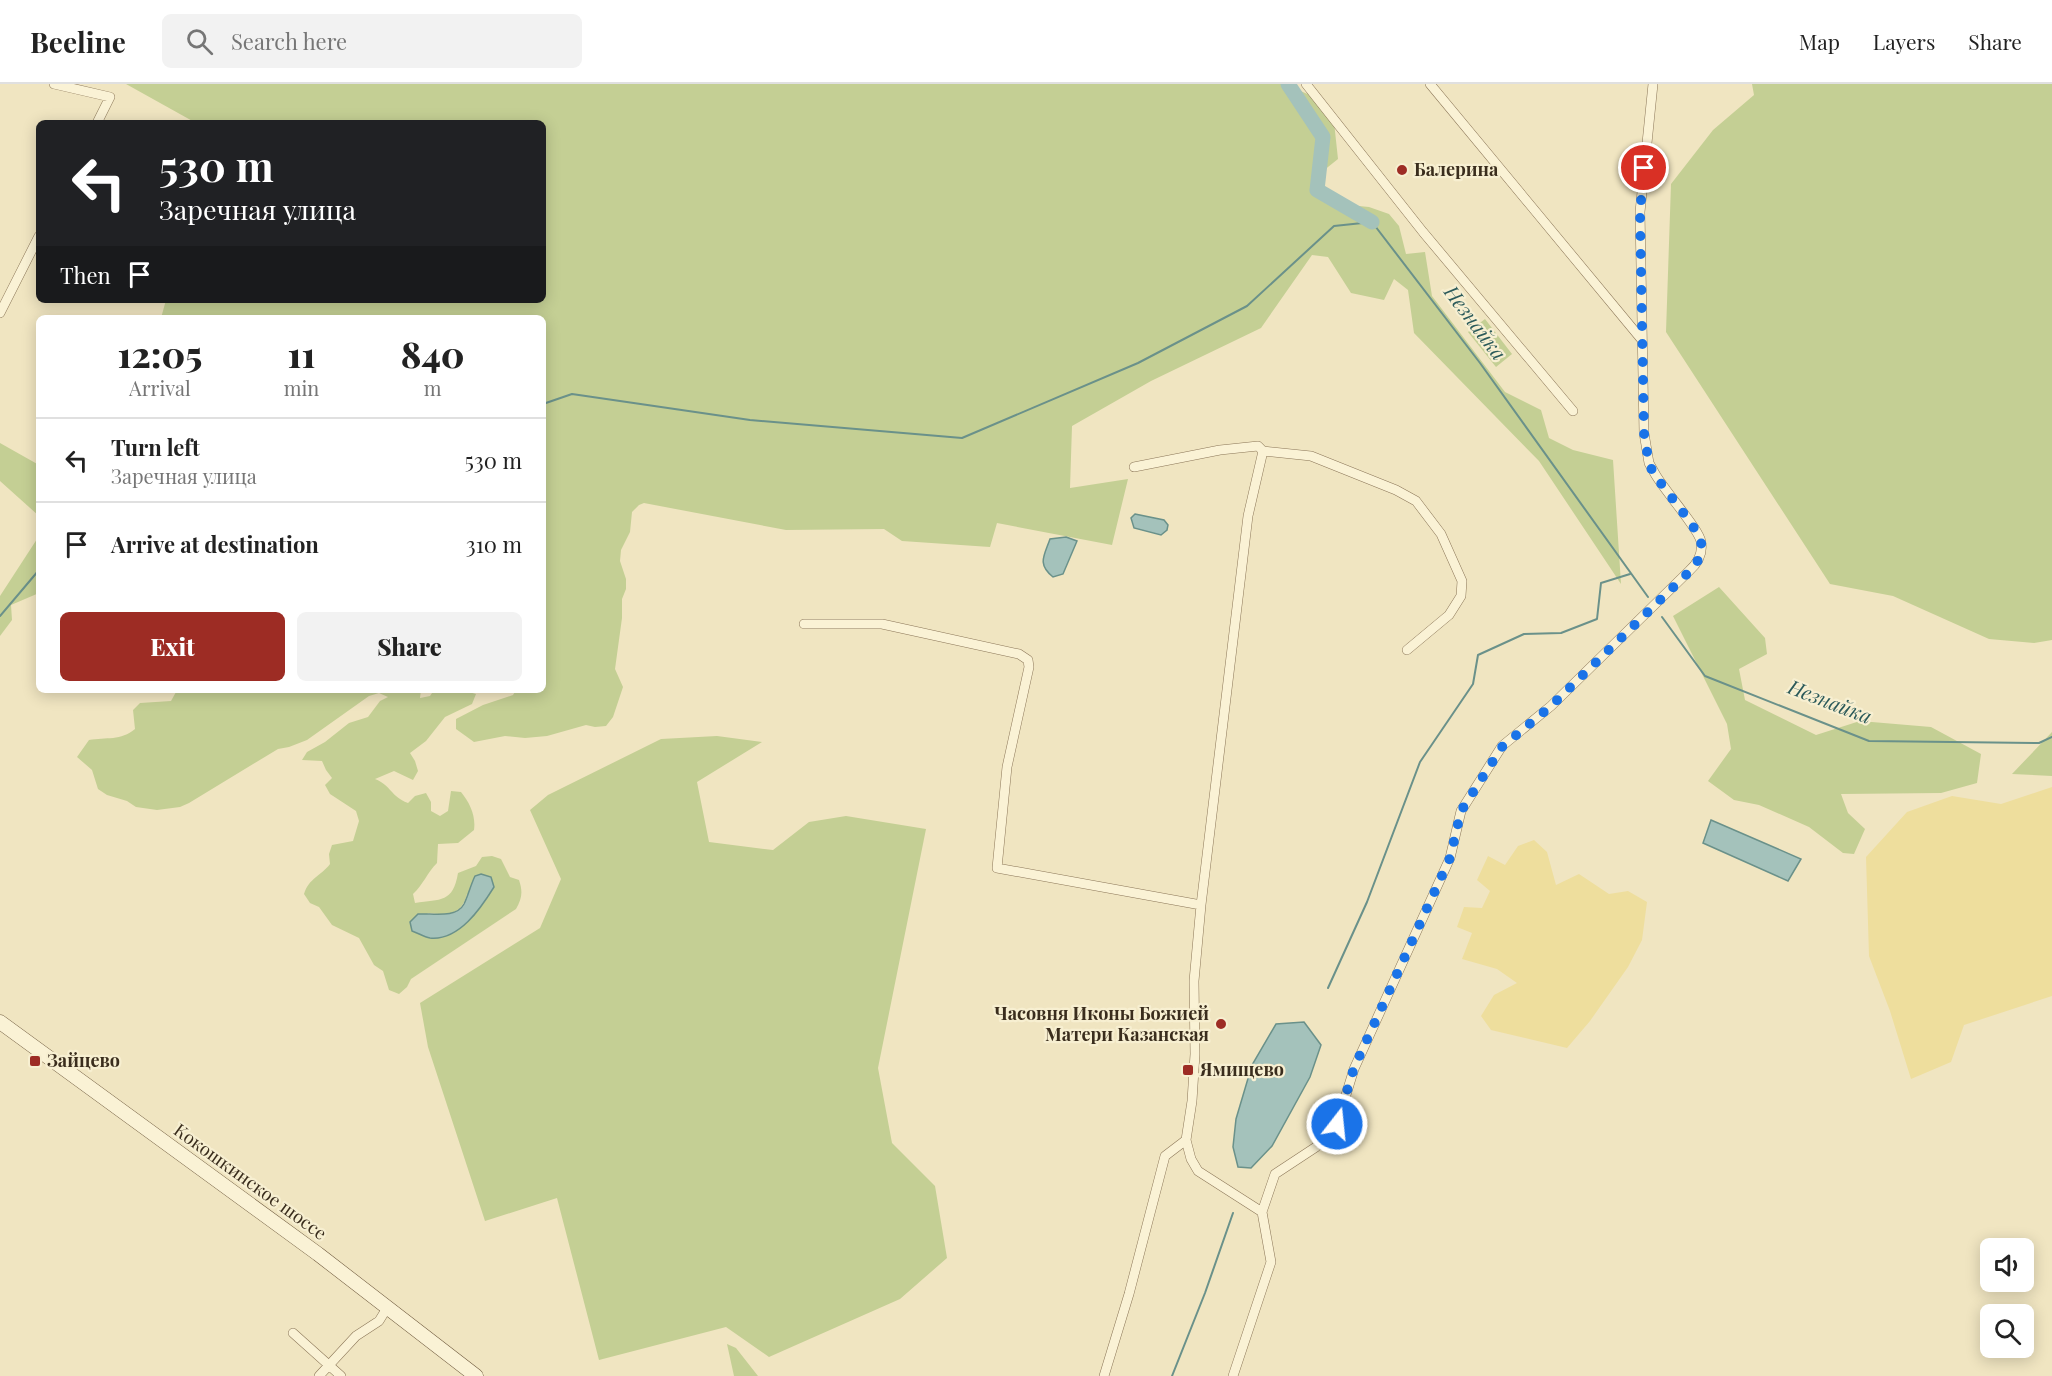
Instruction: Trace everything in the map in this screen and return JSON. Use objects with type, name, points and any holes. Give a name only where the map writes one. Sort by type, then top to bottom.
[{"type":"main road","name":"Кокошкинское шоссе","points":[[0,1022],[318,1254],[476,1376]]},
{"type":"street","points":[[54,84],[110,97],[98,120]]},
{"type":"street","points":[[1306,84],[1423,232],[1573,411]]},
{"type":"street","points":[[1430,84],[1642,340]]},
{"type":"street","points":[[1233,1376],[1271,1262],[1262,1212],[1275,1174],[1316,1147],[1337,1124],[1354,1068],[1450,858],[1461,811],[1502,747],[1551,706],[1689,572],[1699,559],[1702,543],[1700,537],[1649,464],[1644,433],[1640,212],[1653,84]]},
{"type":"street","points":[[0,313],[36,242]]},
{"type":"street","points":[[1134,466],[1220,450],[1258,446],[1263,451],[1311,456],[1396,490],[1416,501],[1441,534],[1462,581],[1461,596],[1449,615],[1407,650]]},
{"type":"street","points":[[1262,1212],[1198,1171],[1191,1159],[1185,1140],[1192,1101],[1195,1054],[1194,981],[1201,905],[1248,516],[1263,451]]},
{"type":"street","points":[[804,624],[882,624],[1020,654],[1028,660],[1029,667],[1007,767],[997,868],[1201,905]]},
{"type":"street","points":[[1104,1376],[1129,1294],[1165,1156],[1185,1140]]},
{"type":"street","points":[[319,1376],[356,1335],[380,1321],[387,1308]]},
{"type":"street","points":[[293,1333],[340,1376]]},
{"type":"green space","points":[[126,84],[1290,84],[1291,87],[1317,98],[1334,122],[1338,159],[1313,179],[1349,205],[1369,207],[1389,214],[1399,226],[1406,254],[1425,252],[1432,296],[1505,392],[1541,410],[1549,438],[1573,450],[1613,460],[1621,584],[1539,461],[1414,333],[1408,290],[1394,279],[1384,300],[1351,293],[1328,257],[1312,255],[1261,328],[1151,381],[1072,426],[1070,488],[1128,479],[1112,545],[997,523],[990,547],[902,541],[884,529],[786,530],[644,503],[632,512],[630,532],[621,550],[620,561],[626,579],[626,589],[622,599],[622,618],[615,669],[623,687],[613,717],[606,726],[586,725],[547,736],[525,738],[505,736],[474,742],[456,729],[456,719],[514,693],[546,693],[546,315],[162,315],[165,303],[546,303],[546,120],[191,120]]},
{"type":"green space","points":[[1752,84],[2052,84],[2052,640],[2034,643],[1989,639],[1893,596],[1830,584],[1666,332],[1671,184],[1713,130],[1754,95]]},
{"type":"green space","points":[[1485,319],[1512,354],[1496,367],[1468,332]]},
{"type":"green space","points":[[0,443],[36,463],[36,513],[0,481]]},
{"type":"green space","points":[[36,541],[36,594],[11,605],[12,620],[0,636],[0,596]]},
{"type":"green space","points":[[1719,587],[1765,638],[1767,654],[1739,669],[1745,700],[1816,735],[1860,721],[1931,727],[1981,754],[1977,783],[1941,793],[1841,794],[1848,813],[1865,829],[1854,854],[1843,853],[1809,827],[1759,805],[1734,800],[1708,781],[1731,749],[1727,724],[1673,616]]},
{"type":"green space","points":[[175,693],[379,693],[369,696],[307,740],[278,749],[180,807],[157,810],[136,807],[98,789],[92,770],[77,757],[89,740],[119,737],[130,733],[135,729],[133,710],[140,703],[171,701]]},
{"type":"green space","points":[[379,693],[421,693],[420,698],[430,696],[432,693],[476,694],[472,704],[445,717],[426,741],[410,753],[418,771],[413,780],[394,771],[375,779],[408,803],[415,796],[426,793],[431,802],[431,811],[440,816],[448,811],[451,791],[461,792],[472,810],[474,830],[458,843],[438,844],[437,863],[413,894],[415,903],[439,900],[449,895],[456,883],[458,873],[476,866],[482,857],[492,856],[501,859],[510,877],[519,880],[521,888],[520,902],[516,909],[411,979],[407,987],[399,994],[389,990],[383,971],[374,965],[359,938],[332,925],[319,907],[310,903],[304,894],[309,884],[330,864],[329,854],[332,845],[353,841],[359,821],[356,811],[330,794],[325,785],[332,778],[322,761],[302,760],[307,752],[325,742],[349,723],[368,717],[380,701],[388,697]],"holes":[[[467,894],[489,896],[483,904],[412,931],[428,913],[448,914],[457,910],[461,907]]]},
{"type":"green space","points":[[2052,732],[2052,776],[2012,774]]},
{"type":"green space","points":[[717,736],[762,742],[697,782],[709,842],[773,850],[809,822],[846,816],[926,829],[878,1068],[892,1143],[935,1186],[947,1258],[900,1299],[769,1357],[726,1327],[599,1360],[557,1198],[485,1221],[428,1047],[420,1003],[540,928],[561,879],[530,810],[548,795],[661,739]]},
{"type":"green space","points":[[727,1344],[736,1348],[758,1376],[734,1376]]},
{"type":"sand","points":[[2052,787],[2052,996],[1964,1025],[1951,1062],[1911,1079],[1890,1011],[1869,956],[1866,857],[1907,812],[1952,796],[2001,804]]},
{"type":"sand","points":[[1534,840],[1547,852],[1556,885],[1579,874],[1609,894],[1628,891],[1647,902],[1642,940],[1628,967],[1590,1021],[1567,1048],[1491,1030],[1481,1016],[1494,995],[1517,983],[1497,969],[1462,959],[1472,933],[1457,927],[1464,907],[1482,908],[1490,891],[1477,880],[1488,856],[1505,865],[1518,846]]},
{"type":"water","points":[[1135,514],[1164,520],[1168,525],[1167,530],[1161,535],[1134,528],[1131,518]]},
{"type":"water","points":[[1066,537],[1077,541],[1063,574],[1053,577],[1043,564],[1044,555],[1050,539]]},
{"type":"water","points":[[1711,820],[1801,859],[1788,881],[1703,843]]},
{"type":"water","points":[[481,874],[491,877],[494,887],[476,913],[460,929],[441,938],[430,938],[412,931],[410,922],[418,914],[443,914],[460,909],[475,876]]},
{"type":"water","points":[[1304,1022],[1321,1045],[1310,1077],[1272,1146],[1251,1168],[1238,1167],[1233,1147],[1236,1119],[1252,1065],[1276,1024]]},
{"type":"waterway","name":"Незнайка","points":[[1288,84],[1323,137],[1317,190],[1372,222]]},
{"type":"waterway","points":[[546,403],[572,394],[750,420],[962,438],[1138,363],[1247,306],[1334,226],[1372,222],[1480,363],[1648,597]]},
{"type":"waterway","points":[[0,616],[36,574]]},
{"type":"waterway","points":[[1328,988],[1367,902],[1420,762],[1473,684],[1478,655],[1524,634],[1561,633],[1597,619],[1601,583],[1630,574]]},
{"type":"waterway","name":"Незнайка","points":[[1662,617],[1705,676],[1869,741],[2039,743],[2052,737]]},
{"type":"waterway","points":[[1172,1376],[1205,1293],[1233,1213]]},
{"type":"place","name":"Балерина","points":[[1402,170]]},
{"type":"place","name":"Часовня Иконы Божией Матери Казанская","points":[[1221,1024]]},
{"type":"place","name":"Зайцево","points":[[35,1061]]},
{"type":"place","name":"Ямищево","points":[[1188,1070]]},
{"type":"route","points":[[1337,1124],[1354,1068],[1450,858],[1461,811],[1502,747],[1551,706],[1689,572],[1699,559],[1702,543],[1700,537],[1653,472],[1649,464],[1644,433],[1640,212],[1644,168]]}]
